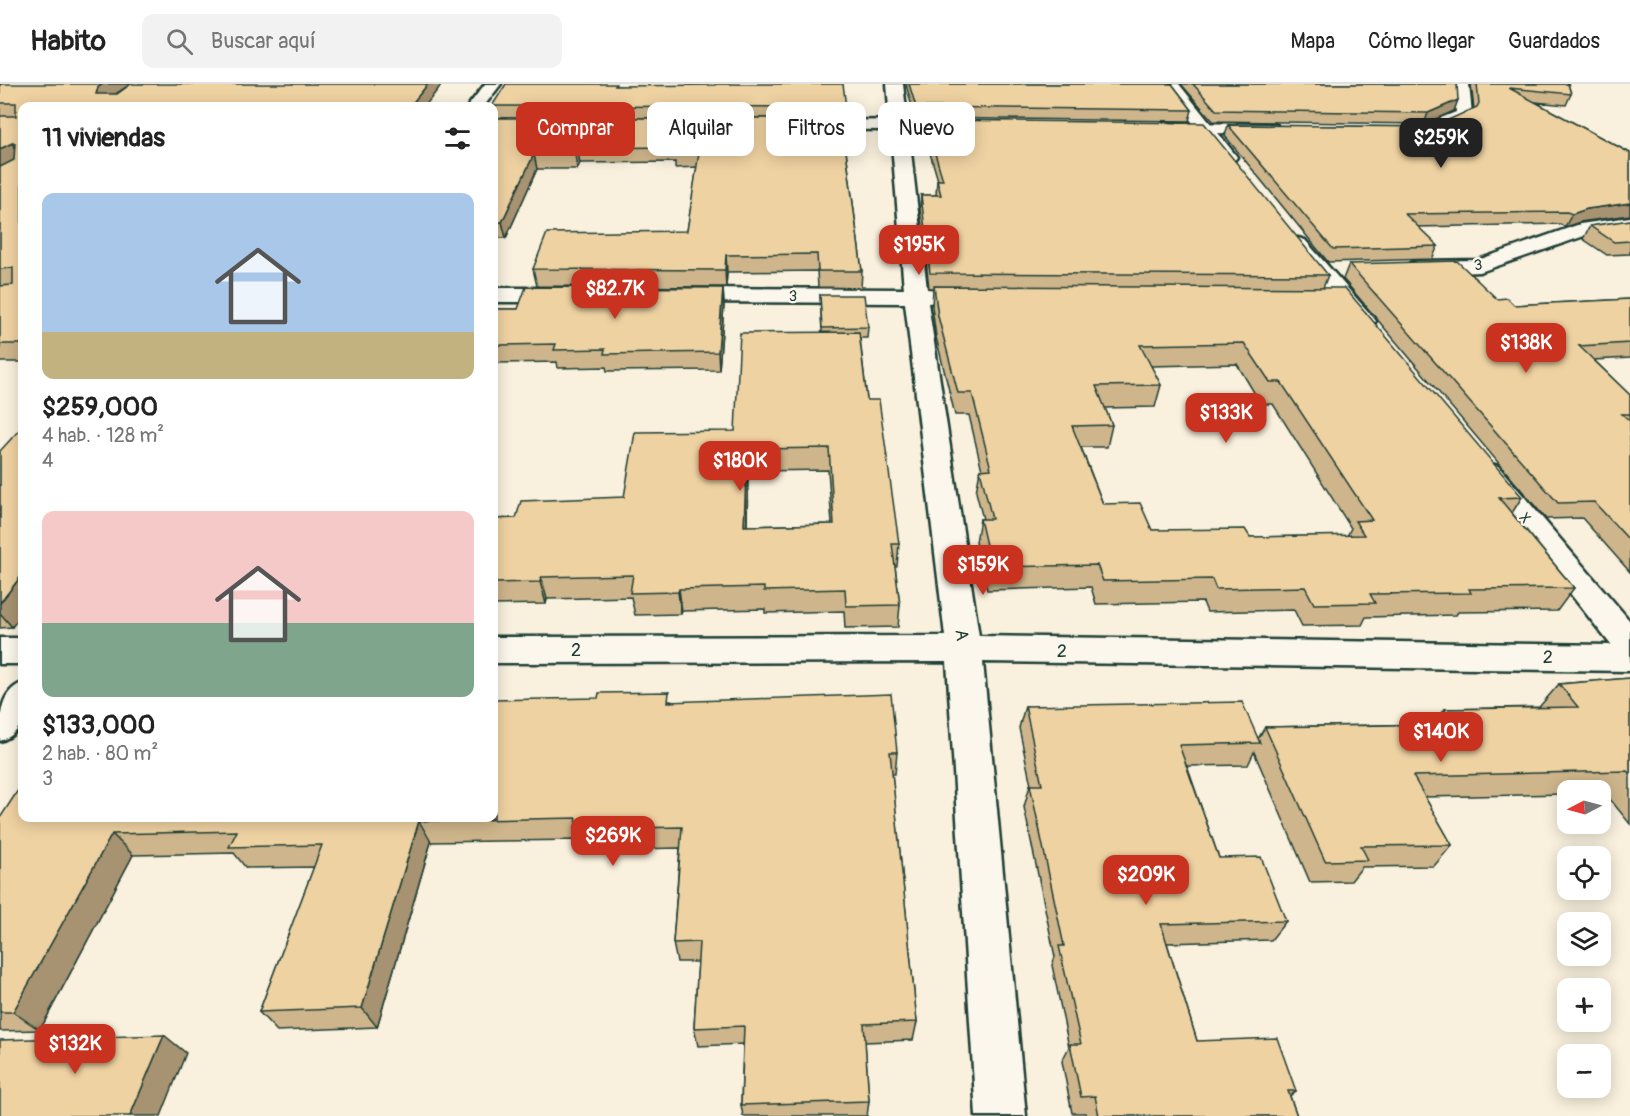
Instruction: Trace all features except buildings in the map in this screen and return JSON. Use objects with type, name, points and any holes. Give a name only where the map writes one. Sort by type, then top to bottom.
[{"type":"street","points":[[479,102],[493,84]]},
{"type":"street","name":"A","points":[[895,84],[898,102]]},
{"type":"street","points":[[1171,84],[1241,173]]},
{"type":"street","points":[[1403,130],[1427,131],[1464,114],[1461,84]]},
{"type":"street","points":[[975,126],[983,126]]},
{"type":"street","points":[[1146,127],[1287,129]]},
{"type":"street","name":"A","points":[[904,156],[916,296],[964,650],[1001,1116]]},
{"type":"street","name":"3","points":[[1400,268],[1480,266],[1587,228],[1630,223]]},
{"type":"street","points":[[1284,226],[1332,271],[1333,298],[1375,335]]},
{"type":"street","points":[[498,295],[587,295]]},
{"type":"street","name":"3","points":[[658,295],[964,296]]},
{"type":"street","name":"X","points":[[1472,453],[1630,645]]},
{"type":"street","name":"2","points":[[498,650],[964,650],[1630,658]]},
{"type":"street","points":[[0,651],[18,651]]},
{"type":"street","points":[[0,726],[18,701]]}]
